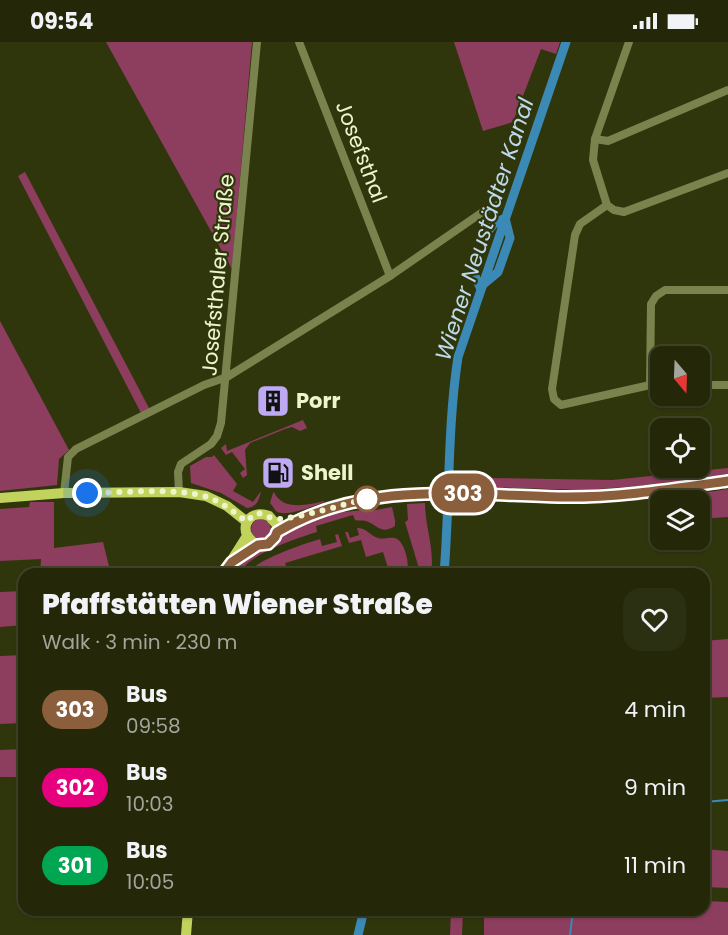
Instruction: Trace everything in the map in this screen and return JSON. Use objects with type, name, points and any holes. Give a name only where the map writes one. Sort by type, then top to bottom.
[{"type":"main road","points":[[274,520],[306,516],[368,499],[399,495],[459,493],[560,497],[601,496],[641,494],[728,481]]},
{"type":"main road","points":[[0,498],[64,493],[179,492],[206,496],[227,506],[247,522]]},
{"type":"main road","points":[[258,545],[251,542],[245,526],[257,514],[264,513],[274,520],[277,532]]},
{"type":"main road","points":[[232,562],[258,545],[268,544],[277,532],[306,516]]},
{"type":"main road","points":[[228,568],[247,536]]},
{"type":"main road","points":[[186,935],[188,916]]},
{"type":"street","name":"Josefsthaler Straße","points":[[179,492],[178,472],[181,464],[211,444],[217,436],[221,423],[257,42]]},
{"type":"street","name":"Josefsthal","points":[[298,42],[390,276]]},
{"type":"street","points":[[629,42],[595,140],[592,159],[607,205],[614,210],[624,212],[728,173]]},
{"type":"street","points":[[595,140],[608,141],[728,90]]},
{"type":"street","points":[[64,493],[68,457],[76,449],[204,385],[227,377],[390,276],[484,211],[498,205]]},
{"type":"street","points":[[607,205],[580,224],[575,235],[552,389],[554,399],[561,405],[650,385]]},
{"type":"street","points":[[650,346],[651,304],[656,296],[665,290],[728,290]]},
{"type":"street","points":[[710,385],[728,385]]},
{"type":"shaded area","points":[[106,42],[252,42],[232,269]]},
{"type":"shaded area","points":[[454,42],[560,42],[556,54],[541,49],[513,122],[483,131]]},
{"type":"shaded area","points":[[25,172],[150,410],[141,413],[18,176]]},
{"type":"shaded area","points":[[0,321],[69,450],[59,459],[57,485],[0,491]]},
{"type":"shaded area","points":[[303,420],[307,428],[300,431],[292,427],[250,443],[245,450],[247,475],[243,478],[240,473],[245,469],[232,452],[226,455],[221,448],[226,444],[227,451]]},
{"type":"shaded area","points":[[214,455],[237,484],[233,491],[253,502],[261,491],[255,505],[247,508],[221,493],[191,483],[190,466]]},
{"type":"shaded area","points":[[728,468],[728,474],[710,476],[710,470]]},
{"type":"shaded area","points":[[650,476],[650,478],[698,478],[585,490],[485,487],[487,478],[612,480]]},
{"type":"shaded area","points":[[728,489],[728,517],[710,518],[710,492]]},
{"type":"shaded area","points":[[274,492],[283,502],[289,504],[324,502],[300,511],[280,513],[270,503]]},
{"type":"shaded area","points":[[30,502],[54,502],[54,548],[103,542],[110,568],[40,568],[41,559],[0,561],[0,509],[29,507]]},
{"type":"shaded area","points":[[425,503],[432,568],[417,568],[405,522],[408,520],[407,504]]},
{"type":"shaded area","points":[[392,507],[395,526],[386,530],[366,521],[355,520],[353,515],[316,526],[317,532],[262,554],[251,560],[243,568],[234,568],[256,551],[273,545],[285,533],[314,519],[334,513],[363,510],[365,512]]},
{"type":"shaded area","points":[[261,519],[268,522],[271,529],[268,536],[261,539],[254,536],[251,529],[254,522]]},
{"type":"shaded area","points":[[357,528],[378,538],[395,538],[400,541],[406,554],[408,568],[388,568],[383,552],[366,557],[361,540],[349,543],[345,532],[348,532],[350,538],[359,535]]},
{"type":"shaded area","points":[[338,534],[342,546],[285,563],[287,568],[253,568],[280,553],[320,539],[322,546],[337,542],[335,535]]},
{"type":"shaded area","points":[[18,591],[18,626],[0,627],[0,592]]},
{"type":"shaded area","points":[[728,639],[728,697],[710,698],[710,640]]},
{"type":"shaded area","points":[[18,655],[18,723],[0,724],[0,656]]},
{"type":"shaded area","points":[[18,749],[18,777],[0,777],[0,750]]},
{"type":"shaded area","points":[[710,850],[728,851],[728,888],[710,887]]},
{"type":"shaded area","points":[[710,901],[728,902],[728,935],[484,935],[484,916],[710,916]]},
{"type":"shaded area","points":[[451,916],[463,916],[462,935],[450,935]]},
{"type":"waterway","name":"Wiener Neustädter Kanal","points":[[444,568],[450,438],[458,357],[566,42]]},
{"type":"waterway","points":[[474,274],[480,287],[498,272],[510,238],[505,218],[494,224],[487,232]]},
{"type":"waterway","points":[[710,802],[728,800]]},
{"type":"waterway","name":"Wiener Neustädter Kanal","points":[[358,935],[363,916]]},
{"type":"waterway","points":[[570,935],[572,916]]},
{"type":"bus line","name":"303","points":[[228,568],[232,562],[258,545],[268,544],[277,532],[306,516],[368,499],[430,493],[560,497],[641,494],[728,481]]},
{"type":"place","name":"Porr","points":[[273,401]]},
{"type":"place","name":"Shell","points":[[278,473]]},
{"type":"route","points":[[87,493],[179,492],[206,496],[227,506],[247,522],[257,514],[264,513],[274,520],[306,516],[367,499]]}]
